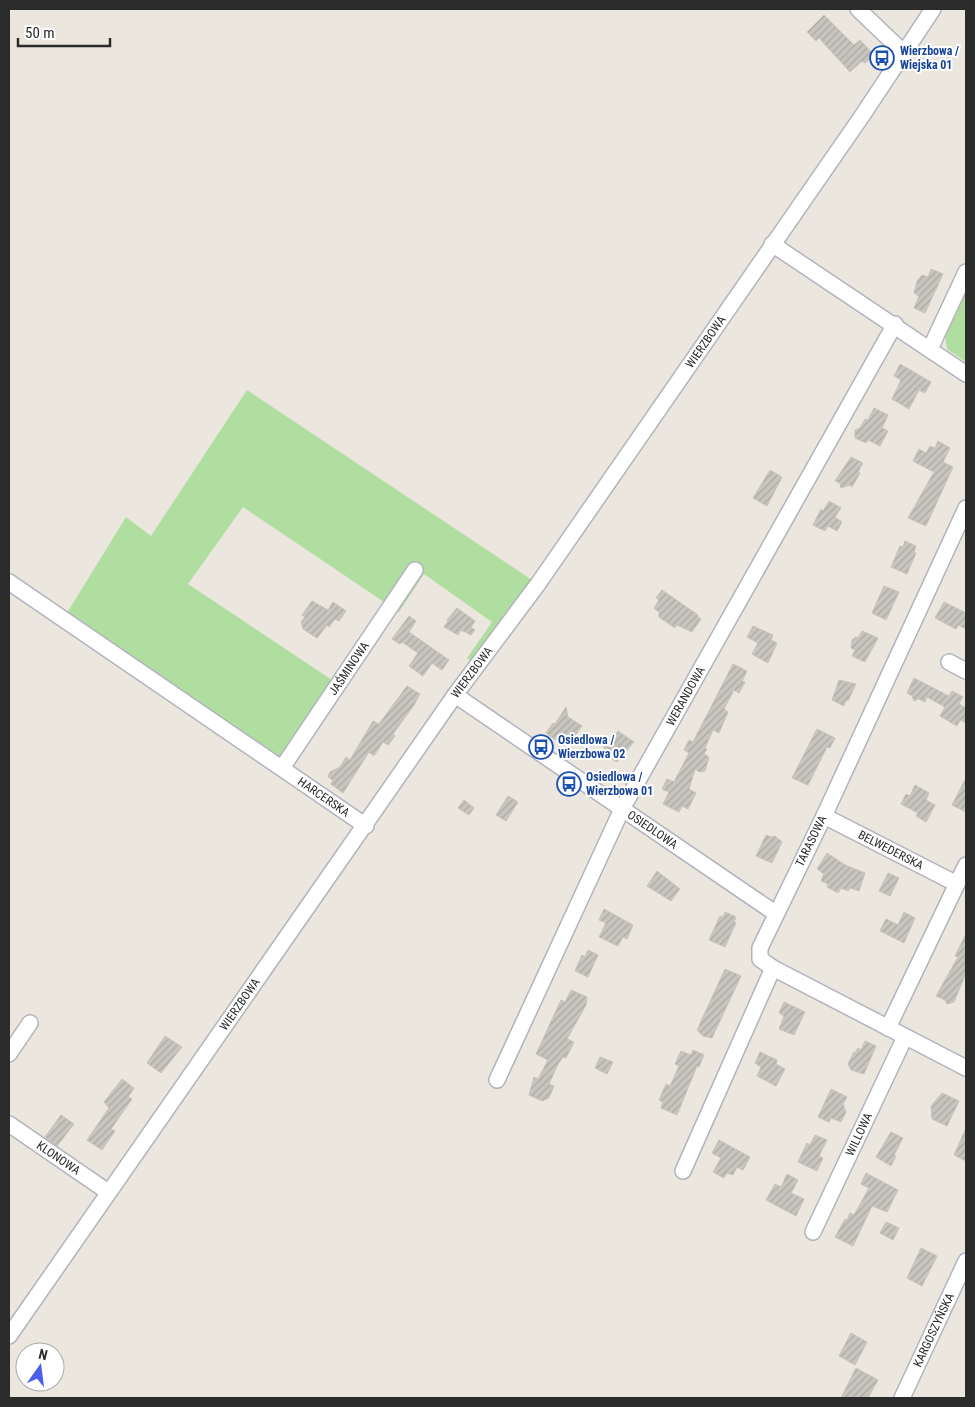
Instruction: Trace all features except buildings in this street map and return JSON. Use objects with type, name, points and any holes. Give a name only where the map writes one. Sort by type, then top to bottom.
[{"type":"street","points":[[858,9],[904,53]]},
{"type":"street","name":"WIERZBOWA","points":[[9,1336],[366,826],[455,695],[538,584],[933,9]]},
{"type":"street","points":[[772,244],[895,324],[966,374]]},
{"type":"street","points":[[930,349],[966,272]]},
{"type":"street","name":"WERANDOWA","points":[[497,1080],[622,809],[895,324]]},
{"type":"street","name":"TARASOWA","points":[[773,968],[760,959],[760,948],[775,913],[824,816],[966,508]]},
{"type":"street","name":"JAŚMINOWA","points":[[282,768],[415,570]]},
{"type":"street","name":"HARCERSKA","points":[[9,582],[366,826]]},
{"type":"street","points":[[949,662],[966,671]]},
{"type":"street","name":"OSIEDLOWA","points":[[455,695],[775,913]]},
{"type":"street","name":"BELWEDERSKA","points":[[824,816],[957,884]]},
{"type":"street","points":[[888,1028],[966,865]]},
{"type":"street","points":[[683,1171],[773,968],[966,1068]]},
{"type":"street","points":[[9,1054],[30,1023]]},
{"type":"street","name":"WILLOWA","points":[[812,1232],[905,1036]]},
{"type":"street","name":"KLONOWA","points":[[9,1124],[108,1192]]},
{"type":"street","name":"KARGOSZYŃSKA","points":[[908,1397],[966,1261]]},
{"type":"green space","points":[[966,292],[966,362],[947,349],[945,336]]},
{"type":"green space","points":[[247,390],[538,584],[477,666],[467,658],[492,622],[424,574],[399,612],[243,507],[188,584],[338,684],[282,768],[59,626],[126,517],[151,536]]},
{"type":"place","name":"Wierzbowa / Wiejska 01","points":[[882,58]]},
{"type":"place","name":"Osiedlowa / Wierzbowa 02","points":[[541,747]]},
{"type":"place","name":"Osiedlowa / Wierzbowa 01","points":[[569,784]]}]
